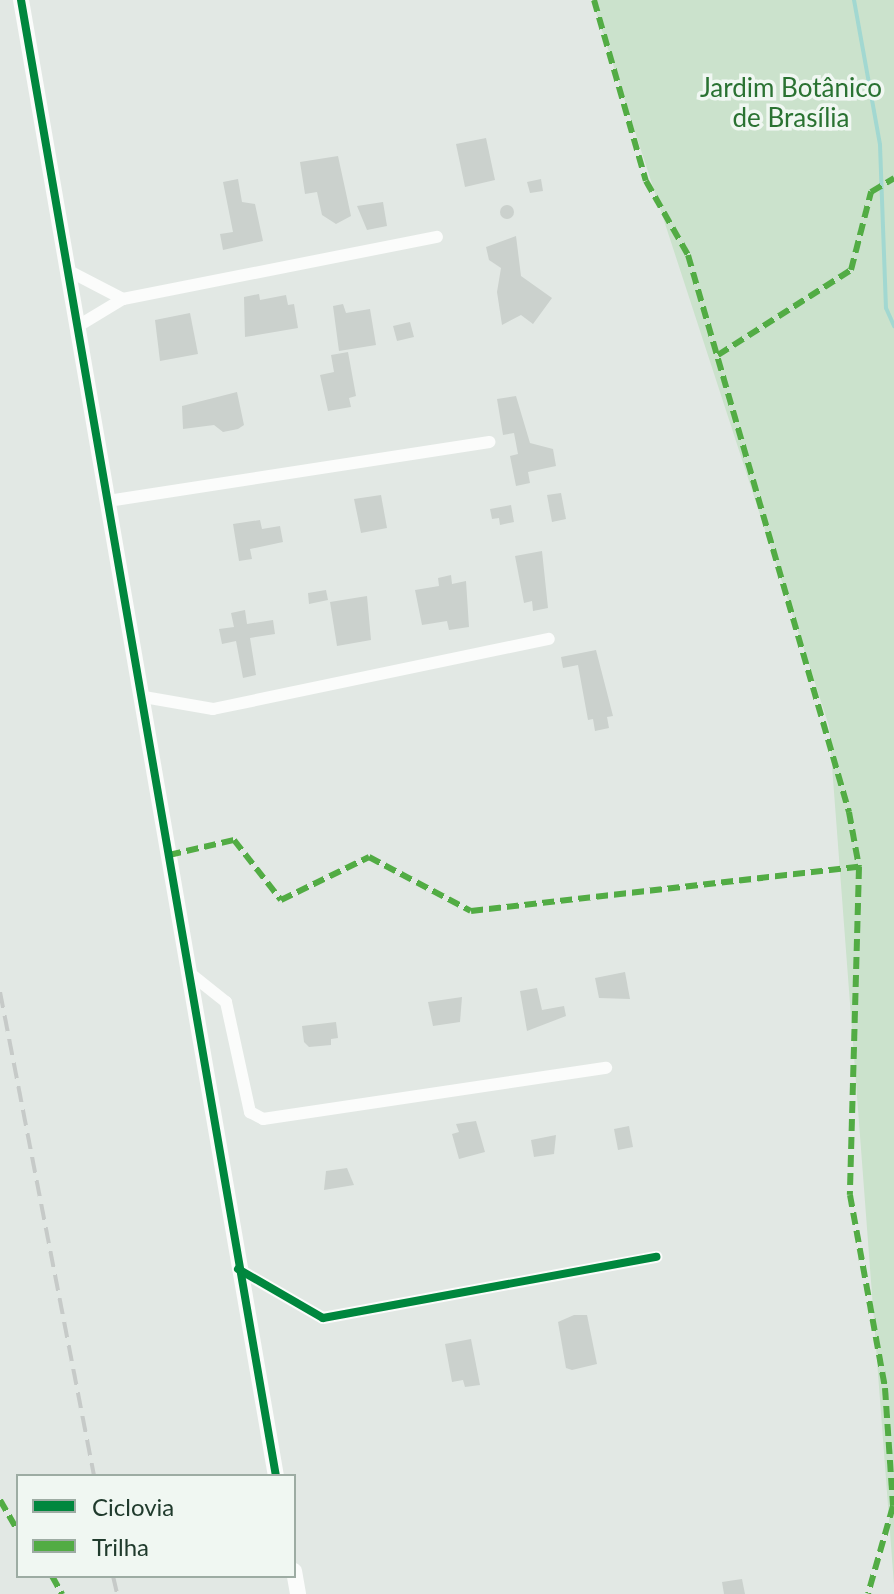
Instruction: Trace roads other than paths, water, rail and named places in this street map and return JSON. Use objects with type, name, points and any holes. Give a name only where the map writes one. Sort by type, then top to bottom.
[{"type":"street","points":[[21,0],[144,697],[187,971],[276,1474]]},
{"type":"street","points":[[78,326],[123,299],[437,237]]},
{"type":"street","points":[[69,271],[123,299]]},
{"type":"street","points":[[108,501],[489,442]]},
{"type":"street","points":[[144,697],[213,709],[549,639]]},
{"type":"street","points":[[187,971],[226,1002],[250,1112],[263,1119],[606,1068]]},
{"type":"street","points":[[238,1269],[323,1318],[656,1257]]},
{"type":"waterway","points":[[854,0],[880,145],[886,308],[894,326]]},
{"type":"railway","points":[[0,992],[94,1474]]},
{"type":"railway","points":[[113,1578],[117,1594]]},
{"type":"park label","name":"Jardim Botânico de Brasília","points":[[791,103]]}]
